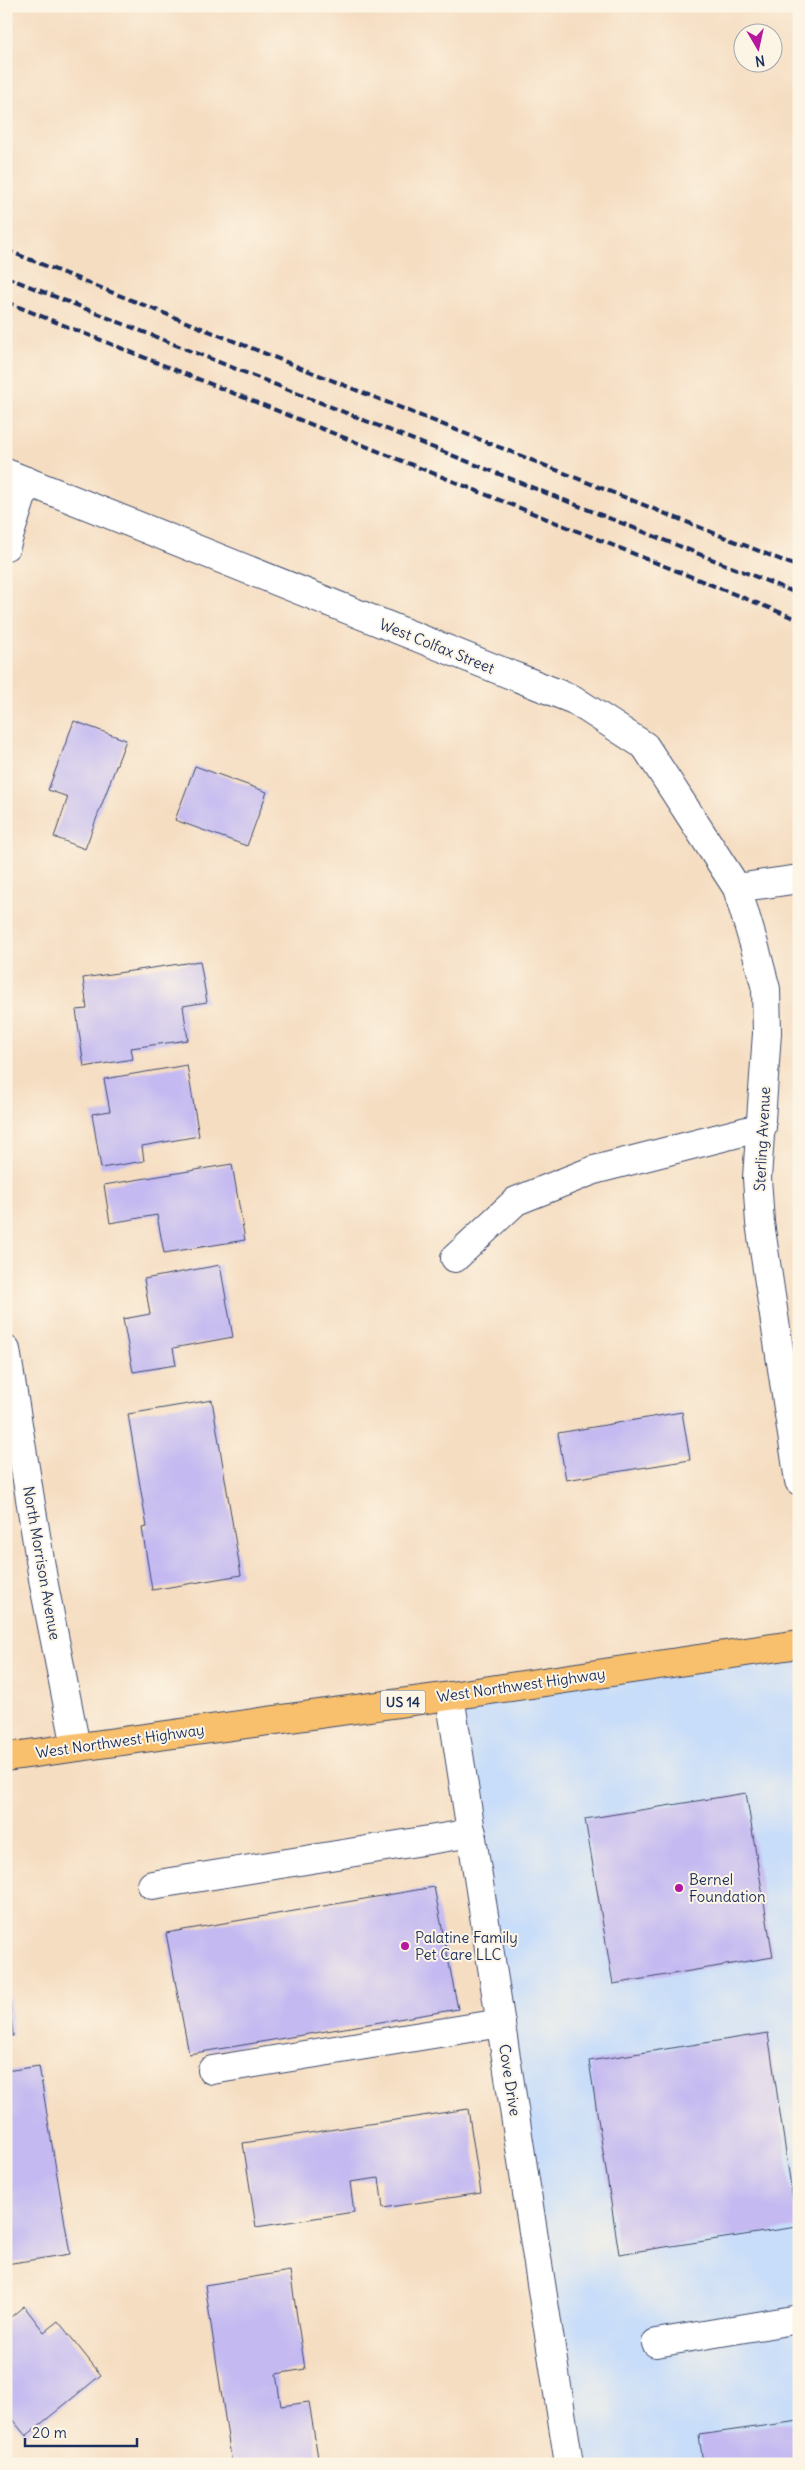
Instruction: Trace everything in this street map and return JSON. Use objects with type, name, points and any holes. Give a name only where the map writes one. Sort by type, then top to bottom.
[{"type":"main road","name":"West Northwest Highway","points":[[6,1757],[450,1696],[799,1644]]},
{"type":"street","points":[[6,546],[16,477]]},
{"type":"street","name":"West Colfax Street","points":[[16,477],[574,700],[646,746],[736,888]]},
{"type":"street","points":[[736,888],[799,879]]},
{"type":"street","name":"Sterling Avenue","points":[[736,888],[766,989],[767,1034],[757,1178],[760,1223],[799,1481]]},
{"type":"street","points":[[455,1258],[516,1201],[594,1170],[762,1127]]},
{"type":"street","name":"North Morrison Avenue","points":[[6,1350],[44,1585],[76,1747]]},
{"type":"street","name":"Cove Drive","points":[[450,1696],[570,2464]]},
{"type":"street","points":[[152,1885],[472,1833]]},
{"type":"street","points":[[212,2070],[501,2023]]},
{"type":"street","points":[[656,2343],[799,2319]]},
{"type":"shaded area","points":[[799,1644],[799,2464],[569,2464],[450,1696]]},
{"type":"building","points":[[74,721],[126,740],[85,849],[54,837],[68,797],[48,790]]},
{"type":"building","points":[[195,766],[267,792],[247,846],[175,820]]},
{"type":"building","points":[[200,961],[207,1002],[183,1006],[188,1040],[131,1048],[133,1059],[84,1067],[76,1010],[87,1009],[83,978]]},
{"type":"building","points":[[187,1065],[199,1136],[142,1146],[144,1161],[101,1168],[92,1114],[110,1111],[104,1079]]},
{"type":"building","points":[[232,1164],[245,1240],[164,1253],[157,1215],[110,1223],[104,1185]]},
{"type":"building","points":[[220,1265],[233,1337],[173,1348],[176,1365],[133,1372],[123,1319],[150,1314],[144,1279]]},
{"type":"building","points":[[212,1400],[241,1575],[152,1590],[142,1528],[147,1527],[128,1414]]},
{"type":"building","points":[[682,1412],[690,1460],[566,1480],[558,1433]]},
{"type":"building","name":"Bernel Foundation","points":[[746,1793],[773,1957],[613,1984],[585,1819]]},
{"type":"building","points":[[434,1887],[458,2009],[189,2054],[166,1933]]},
{"type":"building","points":[[6,1960],[13,2036],[6,2036]]},
{"type":"building","points":[[768,2033],[797,2227],[619,2254],[589,2061]]},
{"type":"building","points":[[39,2066],[70,2254],[6,2264],[6,2071]]},
{"type":"building","points":[[468,2109],[481,2193],[383,2208],[379,2178],[350,2182],[354,2212],[256,2227],[243,2143]]},
{"type":"building","points":[[290,2271],[305,2369],[276,2374],[281,2406],[309,2402],[319,2464],[232,2464],[205,2285]]},
{"type":"building","points":[[24,2306],[44,2332],[58,2321],[101,2375],[26,2436],[6,2412],[6,2321]]},
{"type":"building","points":[[799,2421],[799,2464],[703,2464],[699,2435]]},
{"type":"railway","points":[[6,250],[799,567]]},
{"type":"railway","points":[[6,277],[799,594]]},
{"type":"railway","points":[[6,302],[799,620]]},
{"type":"place","name":"Bernel Foundation","points":[[679,1888]]},
{"type":"place","name":"Palatine Family Pet Care LLC","points":[[405,1946]]}]
